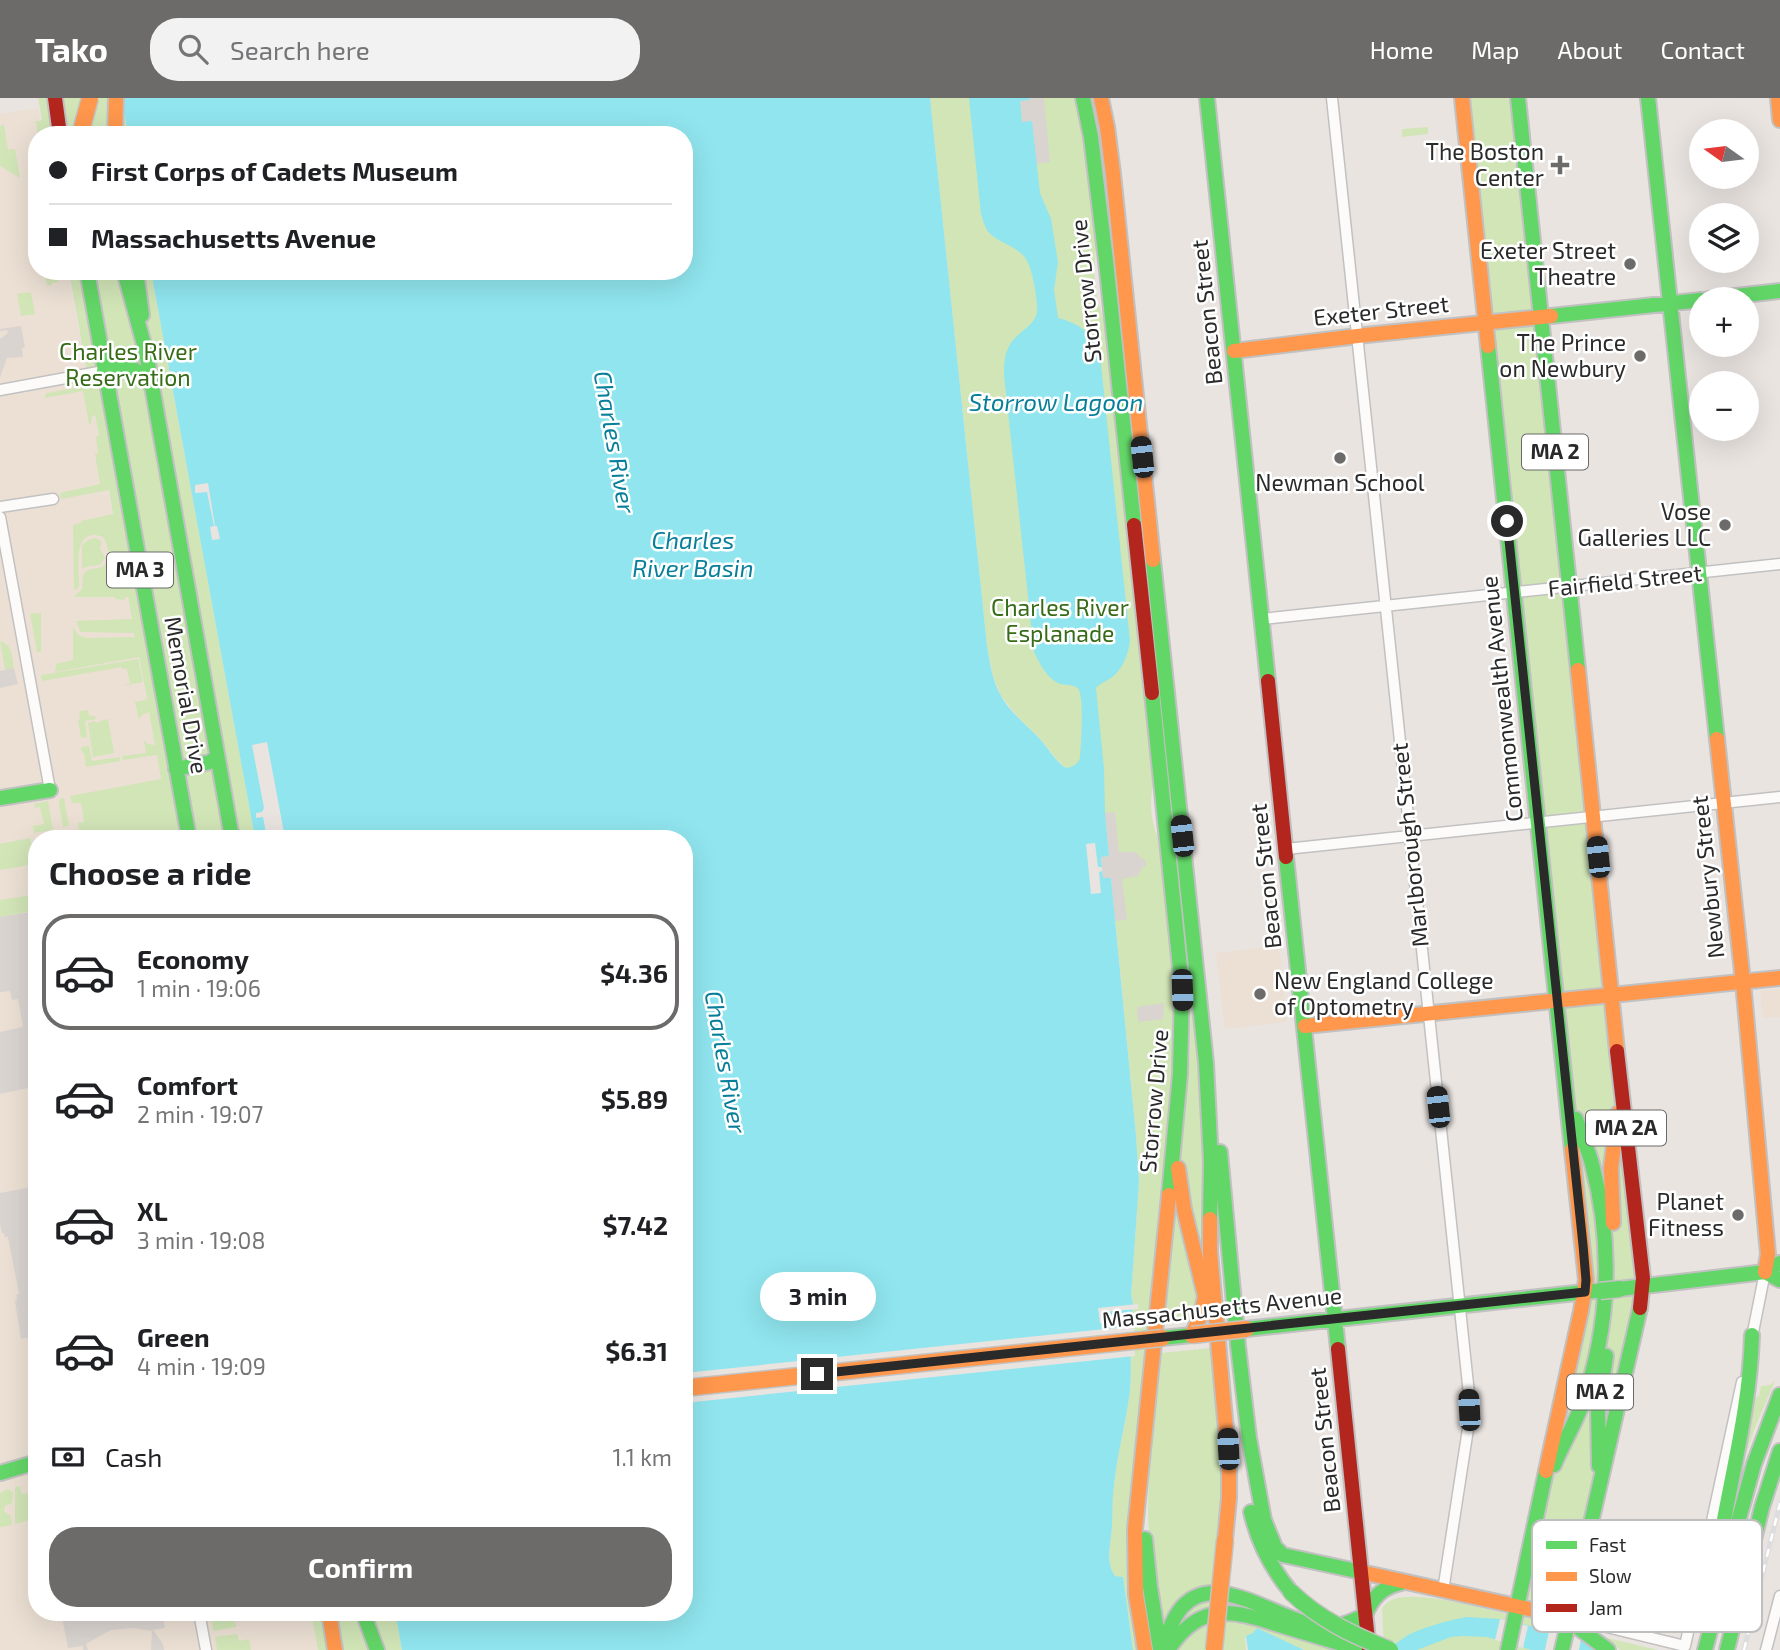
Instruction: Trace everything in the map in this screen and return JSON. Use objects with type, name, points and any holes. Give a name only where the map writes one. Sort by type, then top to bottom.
[{"type":"main road","points":[[55,98],[59,126]]},
{"type":"main road","points":[[78,98],[86,126]]},
{"type":"main road","points":[[82,126],[90,98]]},
{"type":"main road","points":[[115,126],[116,98]]},
{"type":"main road","name":"Storrow Drive","points":[[1083,98],[1091,137],[1106,261],[1181,974],[1183,1039],[1135,1529],[1138,1613],[1145,1650]]},
{"type":"main road","name":"Storrow Drive","points":[[1101,98],[1113,174],[1205,1048],[1211,1161],[1210,1252],[1229,1464],[1228,1510],[1214,1650]]},
{"type":"main road","points":[[1110,98],[1113,174]]},
{"type":"main road","points":[[1207,98],[1213,98]]},
{"type":"main road","name":"Beacon Street","points":[[1207,98],[1362,1572],[1367,1649]]},
{"type":"main road","name":"Commonwealth Avenue","points":[[1462,98],[1585,1272],[1593,1291],[1552,1436],[1536,1520]]},
{"type":"main road","name":"MA 2","points":[[1518,98],[1620,1075],[1611,1168],[1615,1290],[1598,1402],[1600,1478],[1592,1520]]},
{"type":"main road","name":"Newbury Street","points":[[1648,98],[1743,982],[1768,1254],[1765,1272]]},
{"type":"main road","points":[[1778,98],[1780,120]]},
{"type":"main road","name":"Memorial Drive","points":[[89,280],[187,830]]},
{"type":"main road","name":"Memorial Drive","points":[[126,280],[146,352]]},
{"type":"main road","name":"Memorial Drive","points":[[137,280],[151,385],[231,830]]},
{"type":"main road","points":[[1759,293],[1780,291]]},
{"type":"main road","name":"Exeter Street","points":[[1234,351],[1689,301]]},
{"type":"main road","points":[[104,371],[133,367],[140,371],[151,385]]},
{"type":"main road","points":[[176,769],[210,762],[217,757]]},
{"type":"main road","points":[[0,798],[50,790]]},
{"type":"main road","points":[[1304,1026],[1780,978]]},
{"type":"main road","points":[[1205,1048],[1214,1091],[1249,1438],[1263,1516],[1276,1549],[1291,1558],[1362,1572],[1443,1591],[1516,1613],[1532,1614]]},
{"type":"main road","name":"MA 2A","points":[[1620,1075],[1643,1286]]},
{"type":"main road","name":"Commonwealth Avenue","points":[[1539,1508],[1555,1461],[1577,1415],[1591,1376],[1600,1337],[1604,1298],[1605,1248],[1598,1190],[1591,1158],[1566,1086]]},
{"type":"main road","points":[[1174,1140],[1180,1188],[1205,1299],[1192,1335]]},
{"type":"main road","name":"Massachusetts Avenue","points":[[693,1387],[1619,1289],[1765,1272],[1780,1263]]},
{"type":"main road","points":[[1765,1272],[1780,1280]]},
{"type":"main road","points":[[1598,1496],[1643,1286]]},
{"type":"main road","points":[[1724,1520],[1746,1416],[1752,1335]]},
{"type":"main road","points":[[1738,1520],[1748,1481],[1780,1395]]},
{"type":"main road","points":[[1249,1438],[1249,1499],[1254,1525],[1266,1557],[1283,1583],[1311,1611],[1331,1625],[1390,1650]]},
{"type":"main road","points":[[1759,1520],[1780,1451]]},
{"type":"main road","points":[[0,1473],[28,1465]]},
{"type":"main road","points":[[1139,1486],[1150,1587],[1161,1650]]},
{"type":"main road","name":"Commonwealth Avenue","points":[[1508,1648],[1532,1540]]},
{"type":"main road","points":[[1168,1650],[1177,1626],[1179,1610],[1204,1593],[1225,1593],[1317,1625],[1338,1626],[1365,1615],[1376,1595],[1386,1587],[1404,1582]]},
{"type":"main road","points":[[1161,1650],[1177,1626],[1219,1613],[1241,1614],[1367,1649]]},
{"type":"main road","points":[[330,1621],[335,1650]]},
{"type":"main road","points":[[341,1650],[342,1621]]},
{"type":"main road","points":[[367,1621],[378,1650]]},
{"type":"main road","points":[[374,1621],[378,1650]]},
{"type":"main road","points":[[1584,1632],[1608,1650]]},
{"type":"main road","points":[[1705,1650],[1710,1632]]},
{"type":"main road","points":[[1727,1650],[1731,1632]]},
{"type":"street","name":"Marlborough Street","points":[[1332,98],[1469,1410],[1443,1591]]},
{"type":"street","points":[[0,390],[104,371]]},
{"type":"street","points":[[0,507],[53,499]]},
{"type":"street","points":[[0,517],[50,790]]},
{"type":"street","name":"Fairfield Street","points":[[1262,619],[1780,564]]},
{"type":"street","points":[[1286,849],[1780,797]]},
{"type":"street","name":"Newbury Street","points":[[1712,1520],[1765,1272]]},
{"type":"street","points":[[1766,1650],[1780,1596]]},
{"type":"street","points":[[201,1621],[206,1650]]},
{"type":"street","name":"Newbury Street","points":[[1628,1632],[1685,1646],[1688,1632]]},
{"type":"shaded area","points":[[1044,98],[1050,162],[1036,164],[1032,122],[1022,123],[1020,101]]},
{"type":"shaded area","points":[[38,108],[41,126],[28,126],[28,280],[70,280],[171,830],[28,830],[28,1621],[313,1621],[318,1650],[0,1650],[0,114]]},
{"type":"shaded area","points":[[21,326],[25,347],[22,348],[23,357],[7,358],[0,377],[0,339],[8,333],[7,330],[0,329]]},
{"type":"shaded area","points":[[14,668],[18,684],[0,688],[0,671]]},
{"type":"shaded area","points":[[1115,812],[1119,852],[1136,852],[1145,859],[1146,866],[1142,867],[1138,876],[1122,879],[1127,920],[1115,921],[1111,878],[1103,879],[1101,857],[1109,855],[1105,813]]},
{"type":"shaded area","points":[[28,912],[28,1088],[0,1094],[0,1032],[23,1027],[18,999],[12,1000],[10,991],[0,992],[0,917]]},
{"type":"shaded area","name":"New England College of Optometry","points":[[1279,946],[1287,1022],[1225,1029],[1216,953]]},
{"type":"shaded area","points":[[1780,989],[1780,1017],[1763,1018],[1760,991]]},
{"type":"shaded area","points":[[1164,1003],[1163,1019],[1138,1022],[1137,1007]]},
{"type":"shaded area","points":[[28,1188],[28,1338],[21,1339],[15,1301],[16,1295],[19,1294],[8,1237],[2,1233],[0,1224],[0,1193]]},
{"type":"shaded area","points":[[63,1621],[164,1621],[165,1628],[153,1630],[164,1650],[151,1650],[152,1631],[133,1628],[111,1630],[86,1644],[88,1650],[83,1650],[83,1646],[68,1648]]},
{"type":"green space","points":[[38,98],[122,98],[127,126],[36,126],[36,123],[30,123],[42,120]]},
{"type":"green space","name":"Charles River Esplanade","points":[[930,98],[1075,98],[1084,148],[1096,249],[1094,270],[1097,299],[1104,319],[1153,783],[1152,814],[1160,844],[1173,978],[1175,1031],[1150,1300],[1140,1650],[1133,1650],[1123,1578],[1115,1576],[1109,1557],[1115,1474],[1130,1391],[1131,1296],[1139,1182],[1105,813],[1017,716],[1001,696],[993,676],[987,646]]},
{"type":"green space","points":[[1469,98],[1511,98],[1613,1088],[1626,1170],[1634,1253],[1635,1309],[1585,1520],[1543,1520],[1588,1312]]},
{"type":"green space","points":[[4,125],[8,150],[15,149],[20,178],[0,166],[0,126]]},
{"type":"green space","points":[[1428,127],[1428,134],[1402,137],[1402,129]]},
{"type":"green space","name":"Charles River Reservation","points":[[46,280],[58,280],[58,282],[47,286]]},
{"type":"green space","name":"Charles River Reservation","points":[[71,280],[153,280],[254,830],[79,830],[78,823],[84,822],[81,803],[72,803],[70,796],[161,779],[157,755],[123,760],[122,756],[146,753],[144,740],[155,745],[149,712],[139,719],[135,702],[147,698],[139,657],[55,672],[56,664],[73,660],[73,627],[78,635],[86,638],[135,637],[134,633],[81,632],[76,621],[132,619],[128,597],[124,600],[115,597],[74,597],[82,589],[85,572],[102,567],[108,553],[103,537],[86,537],[79,551],[79,586],[74,590],[73,525],[113,514],[109,490],[61,499],[60,493],[100,484],[95,454],[98,454],[96,437],[99,436],[95,415],[89,424],[83,391],[45,398],[45,395],[86,386],[90,388]]},
{"type":"green space","points":[[31,292],[35,314],[21,316],[17,294]]},
{"type":"green space","points":[[95,538],[102,541],[100,548],[105,558],[100,565],[82,569],[82,545]]},
{"type":"green space","points":[[41,613],[41,652],[37,652],[30,614]]},
{"type":"green space","points":[[0,641],[10,648],[14,668],[5,670]]},
{"type":"green space","points":[[138,659],[143,682],[122,686],[130,683],[127,669],[122,667],[42,681],[41,675]]},
{"type":"green space","points":[[88,710],[89,716],[95,716],[96,719],[85,721],[87,737],[81,738],[79,711]]},
{"type":"green space","points":[[108,719],[114,753],[93,757],[88,723]]},
{"type":"green space","points":[[89,746],[92,761],[120,757],[120,761],[86,767],[81,747]]},
{"type":"green space","points":[[64,798],[69,826],[63,827],[59,804],[60,799]]},
{"type":"green space","points":[[48,801],[53,830],[34,830],[33,826],[44,824],[40,807],[35,808],[34,804]]},
{"type":"green space","points":[[28,838],[28,865],[0,870],[0,844]]},
{"type":"green space","points":[[28,895],[28,912],[0,917],[0,900]]},
{"type":"green space","points":[[1191,1002],[1204,1135],[1208,1318],[1165,1323],[1190,1053]]},
{"type":"green space","points":[[1211,1348],[1220,1431],[1225,1598],[1339,1650],[1304,1650],[1258,1629],[1245,1637],[1246,1650],[1165,1650],[1156,1597],[1148,1510],[1151,1451],[1162,1353]]},
{"type":"green space","points":[[1775,1381],[1754,1430],[1741,1470],[1752,1399],[1759,1396],[1761,1386]]},
{"type":"green space","points":[[20,1486],[22,1494],[28,1493],[28,1521],[15,1524],[15,1487]]},
{"type":"green space","points":[[8,1489],[13,1492],[12,1503],[5,1506],[4,1511],[11,1516],[12,1525],[0,1527],[0,1493]]},
{"type":"green space","points":[[1532,1574],[1532,1632],[1582,1632],[1658,1650],[1384,1650],[1382,1609],[1394,1599],[1439,1599],[1523,1618]]},
{"type":"green space","points":[[211,1621],[235,1621],[236,1627],[213,1631]]},
{"type":"green space","points":[[313,1621],[397,1621],[402,1650],[318,1650]]},
{"type":"green space","points":[[237,1634],[239,1641],[249,1639],[251,1650],[217,1650],[215,1637]]},
{"type":"water","name":"Charles River Basin","points":[[122,98],[930,98],[990,665],[997,688],[1008,707],[1066,768],[1075,765],[1080,758],[1081,696],[1075,686],[1058,683],[1050,677],[1034,652],[1004,375],[1009,347],[1036,316],[1036,292],[1026,259],[991,234],[984,224],[969,98],[1029,98],[1030,100],[1020,101],[1022,122],[1032,121],[1040,193],[1051,219],[1058,262],[1054,290],[1058,318],[1085,330],[1100,355],[1130,641],[1122,666],[1096,688],[1109,856],[1101,857],[1103,878],[1111,878],[1139,1182],[1131,1296],[1130,1391],[1115,1474],[1109,1557],[1115,1576],[1123,1577],[1133,1650],[402,1650],[397,1621],[693,1621],[693,830],[254,830],[153,280],[693,280],[693,126],[127,126]]},
{"type":"water","points":[[1467,1617],[1500,1619],[1532,1626],[1532,1632],[1557,1632],[1596,1641],[1617,1650],[1532,1650],[1487,1637],[1464,1636],[1451,1637],[1417,1650],[1385,1650],[1408,1635]]},
{"type":"water","points":[[1257,1628],[1304,1650],[1248,1650],[1246,1636]]},
{"type":"pier","points":[[208,483],[215,526],[220,539],[212,540],[210,527],[214,526],[207,492],[195,492],[195,485]]},
{"type":"pier","points":[[267,742],[284,830],[265,830],[263,817],[256,818],[256,813],[262,812],[264,808],[252,745]]},
{"type":"pier","points":[[1095,843],[1098,867],[1102,867],[1099,872],[1101,893],[1091,894],[1086,844]]},
{"type":"pier","points":[[1138,1304],[1138,1309],[1103,1312],[1104,1319],[1135,1315],[1134,1319],[1100,1323],[1098,1308]]},
{"type":"pier","points":[[1134,1326],[1135,1356],[693,1402],[693,1372]]},
{"type":"pier","points":[[1500,1619],[1528,1626],[1523,1648],[1495,1640]]},
{"type":"pier","points":[[1549,1632],[1554,1632],[1613,1644],[1620,1650],[1599,1650],[1581,1639],[1579,1650],[1545,1650]]},
{"type":"railway","points":[[1762,1576],[1780,1503]]},
{"type":"railway","points":[[1744,1650],[1748,1632]]},
{"type":"traffic: fast","points":[[1083,98],[1091,137],[1106,261],[1134,525]]},
{"type":"traffic: fast","points":[[1207,98],[1268,681]]},
{"type":"traffic: fast","points":[[1518,98],[1578,670]]},
{"type":"traffic: fast","points":[[1648,98],[1717,739]]},
{"type":"traffic: fast","points":[[89,280],[188,830]]},
{"type":"traffic: fast","points":[[126,280],[146,352],[231,830]]},
{"type":"traffic: fast","points":[[137,280],[142,315]]},
{"type":"traffic: fast","points":[[1759,293],[1780,291]]},
{"type":"traffic: fast","points":[[1551,316],[1689,301]]},
{"type":"traffic: fast","points":[[1488,346],[1572,1150]]},
{"type":"traffic: fast","points":[[104,371],[131,368],[151,385]]},
{"type":"traffic: fast","points":[[1153,560],[1206,1063],[1211,1161],[1210,1219]]},
{"type":"traffic: fast","points":[[1152,693],[1182,987],[1180,1074],[1169,1195]]},
{"type":"traffic: fast","points":[[176,769],[210,762],[217,757]]},
{"type":"traffic: fast","points":[[0,798],[50,790]]},
{"type":"traffic: fast","points":[[1286,857],[1338,1349]]},
{"type":"traffic: fast","points":[[1554,1465],[1580,1410],[1592,1373],[1599,1344],[1605,1284],[1599,1194],[1576,1119]]},
{"type":"traffic: fast","points":[[1220,1152],[1238,1346],[1249,1438],[1264,1520],[1275,1547],[1283,1555],[1361,1572]]},
{"type":"traffic: fast","points":[[1619,1289],[1765,1272],[1780,1263]]},
{"type":"traffic: fast","points":[[1765,1272],[1780,1280]]},
{"type":"traffic: fast","points":[[1600,1291],[1619,1289]]},
{"type":"traffic: fast","points":[[1246,1329],[1594,1291]]},
{"type":"traffic: fast","points":[[1592,1520],[1640,1308]]},
{"type":"traffic: fast","points":[[1162,1338],[1192,1335]]},
{"type":"traffic: fast","points":[[1724,1520],[1744,1411],[1752,1335]]},
{"type":"traffic: fast","points":[[1599,1466],[1598,1411],[1606,1356]]},
{"type":"traffic: fast","points":[[1739,1520],[1754,1464],[1780,1395]]},
{"type":"traffic: fast","points":[[1759,1520],[1780,1451]]},
{"type":"traffic: fast","points":[[0,1473],[28,1465]]},
{"type":"traffic: fast","points":[[1536,1520],[1546,1471]]},
{"type":"traffic: fast","points":[[1251,1512],[1266,1554],[1291,1592]]},
{"type":"traffic: fast","points":[[1508,1650],[1532,1537]]},
{"type":"traffic: fast","points":[[1145,1539],[1160,1649]]},
{"type":"traffic: fast","points":[[1365,1615],[1378,1594],[1401,1583]]},
{"type":"traffic: fast","points":[[1291,1592],[1338,1626],[1390,1650]]},
{"type":"traffic: fast","points":[[1161,1650],[1179,1611],[1194,1598],[1211,1593],[1251,1601],[1312,1625],[1330,1627],[1365,1615]]},
{"type":"traffic: fast","points":[[1168,1650],[1194,1622],[1222,1613],[1253,1617],[1362,1650]]},
{"type":"traffic: fast","points":[[366,1621],[377,1650]]},
{"type":"traffic: fast","points":[[1562,1650],[1566,1632]]},
{"type":"traffic: fast","points":[[1584,1632],[1608,1650]]},
{"type":"traffic: fast","points":[[1705,1650],[1710,1632]]},
{"type":"traffic: fast","points":[[1727,1650],[1731,1632]]},
{"type":"traffic: slow","points":[[82,126],[90,98]]},
{"type":"traffic: slow","points":[[115,126],[116,98]]},
{"type":"traffic: slow","points":[[1101,98],[1113,174],[1153,560]]},
{"type":"traffic: slow","points":[[1462,98],[1488,346]]},
{"type":"traffic: slow","points":[[1778,98],[1780,120]]},
{"type":"traffic: slow","points":[[1234,351],[1551,316]]},
{"type":"traffic: slow","points":[[1578,670],[1617,1051]]},
{"type":"traffic: slow","points":[[1717,739],[1768,1254],[1765,1272]]},
{"type":"traffic: slow","points":[[1305,1026],[1780,978]]},
{"type":"traffic: slow","points":[[1613,1223],[1611,1168],[1618,1113]]},
{"type":"traffic: slow","points":[[1546,1471],[1586,1280],[1572,1150]]},
{"type":"traffic: slow","points":[[1178,1168],[1184,1209],[1205,1296],[1202,1312],[1192,1335]]},
{"type":"traffic: slow","points":[[1145,1650],[1136,1595],[1135,1529],[1169,1195]]},
{"type":"traffic: slow","points":[[1210,1219],[1210,1252],[1229,1464],[1225,1540]]},
{"type":"traffic: slow","points":[[1192,1335],[1246,1329]]},
{"type":"traffic: slow","points":[[693,1387],[1162,1338]]},
{"type":"traffic: slow","points":[[1214,1650],[1225,1540]]},
{"type":"traffic: slow","points":[[1361,1572],[1532,1610]]},
{"type":"traffic: slow","points":[[330,1621],[335,1650]]},
{"type":"traffic: jam","points":[[55,98],[59,126]]},
{"type":"traffic: jam","points":[[1134,525],[1152,693]]},
{"type":"traffic: jam","points":[[1268,681],[1286,857]]},
{"type":"traffic: jam","points":[[1617,1051],[1643,1278],[1640,1308]]},
{"type":"traffic: jam","points":[[1338,1349],[1369,1650]]},
{"type":"place","name":"The Boston Center","points":[[1560,165]]},
{"type":"place","name":"Exeter Street Theatre","points":[[1630,264]]},
{"type":"place","name":"The Prince on Newbury","points":[[1640,356]]},
{"type":"place","name":"Newman School","points":[[1340,458]]},
{"type":"place","name":"Vose Galleries LLC","points":[[1725,525]]},
{"type":"place","name":"New England College of Optometry","points":[[1260,994]]},
{"type":"place","name":"Planet Fitness","points":[[1738,1215]]},
{"type":"route","points":[[817,1374],[1585,1292],[1583,1245],[1507,521]]},
{"type":"water label","name":"Storrow Lagoon","points":[[1056,403]]},
{"type":"water label","name":"Charles River","points":[[614,442]]},
{"type":"water label","name":"Charles River","points":[[725,1062]]}]
